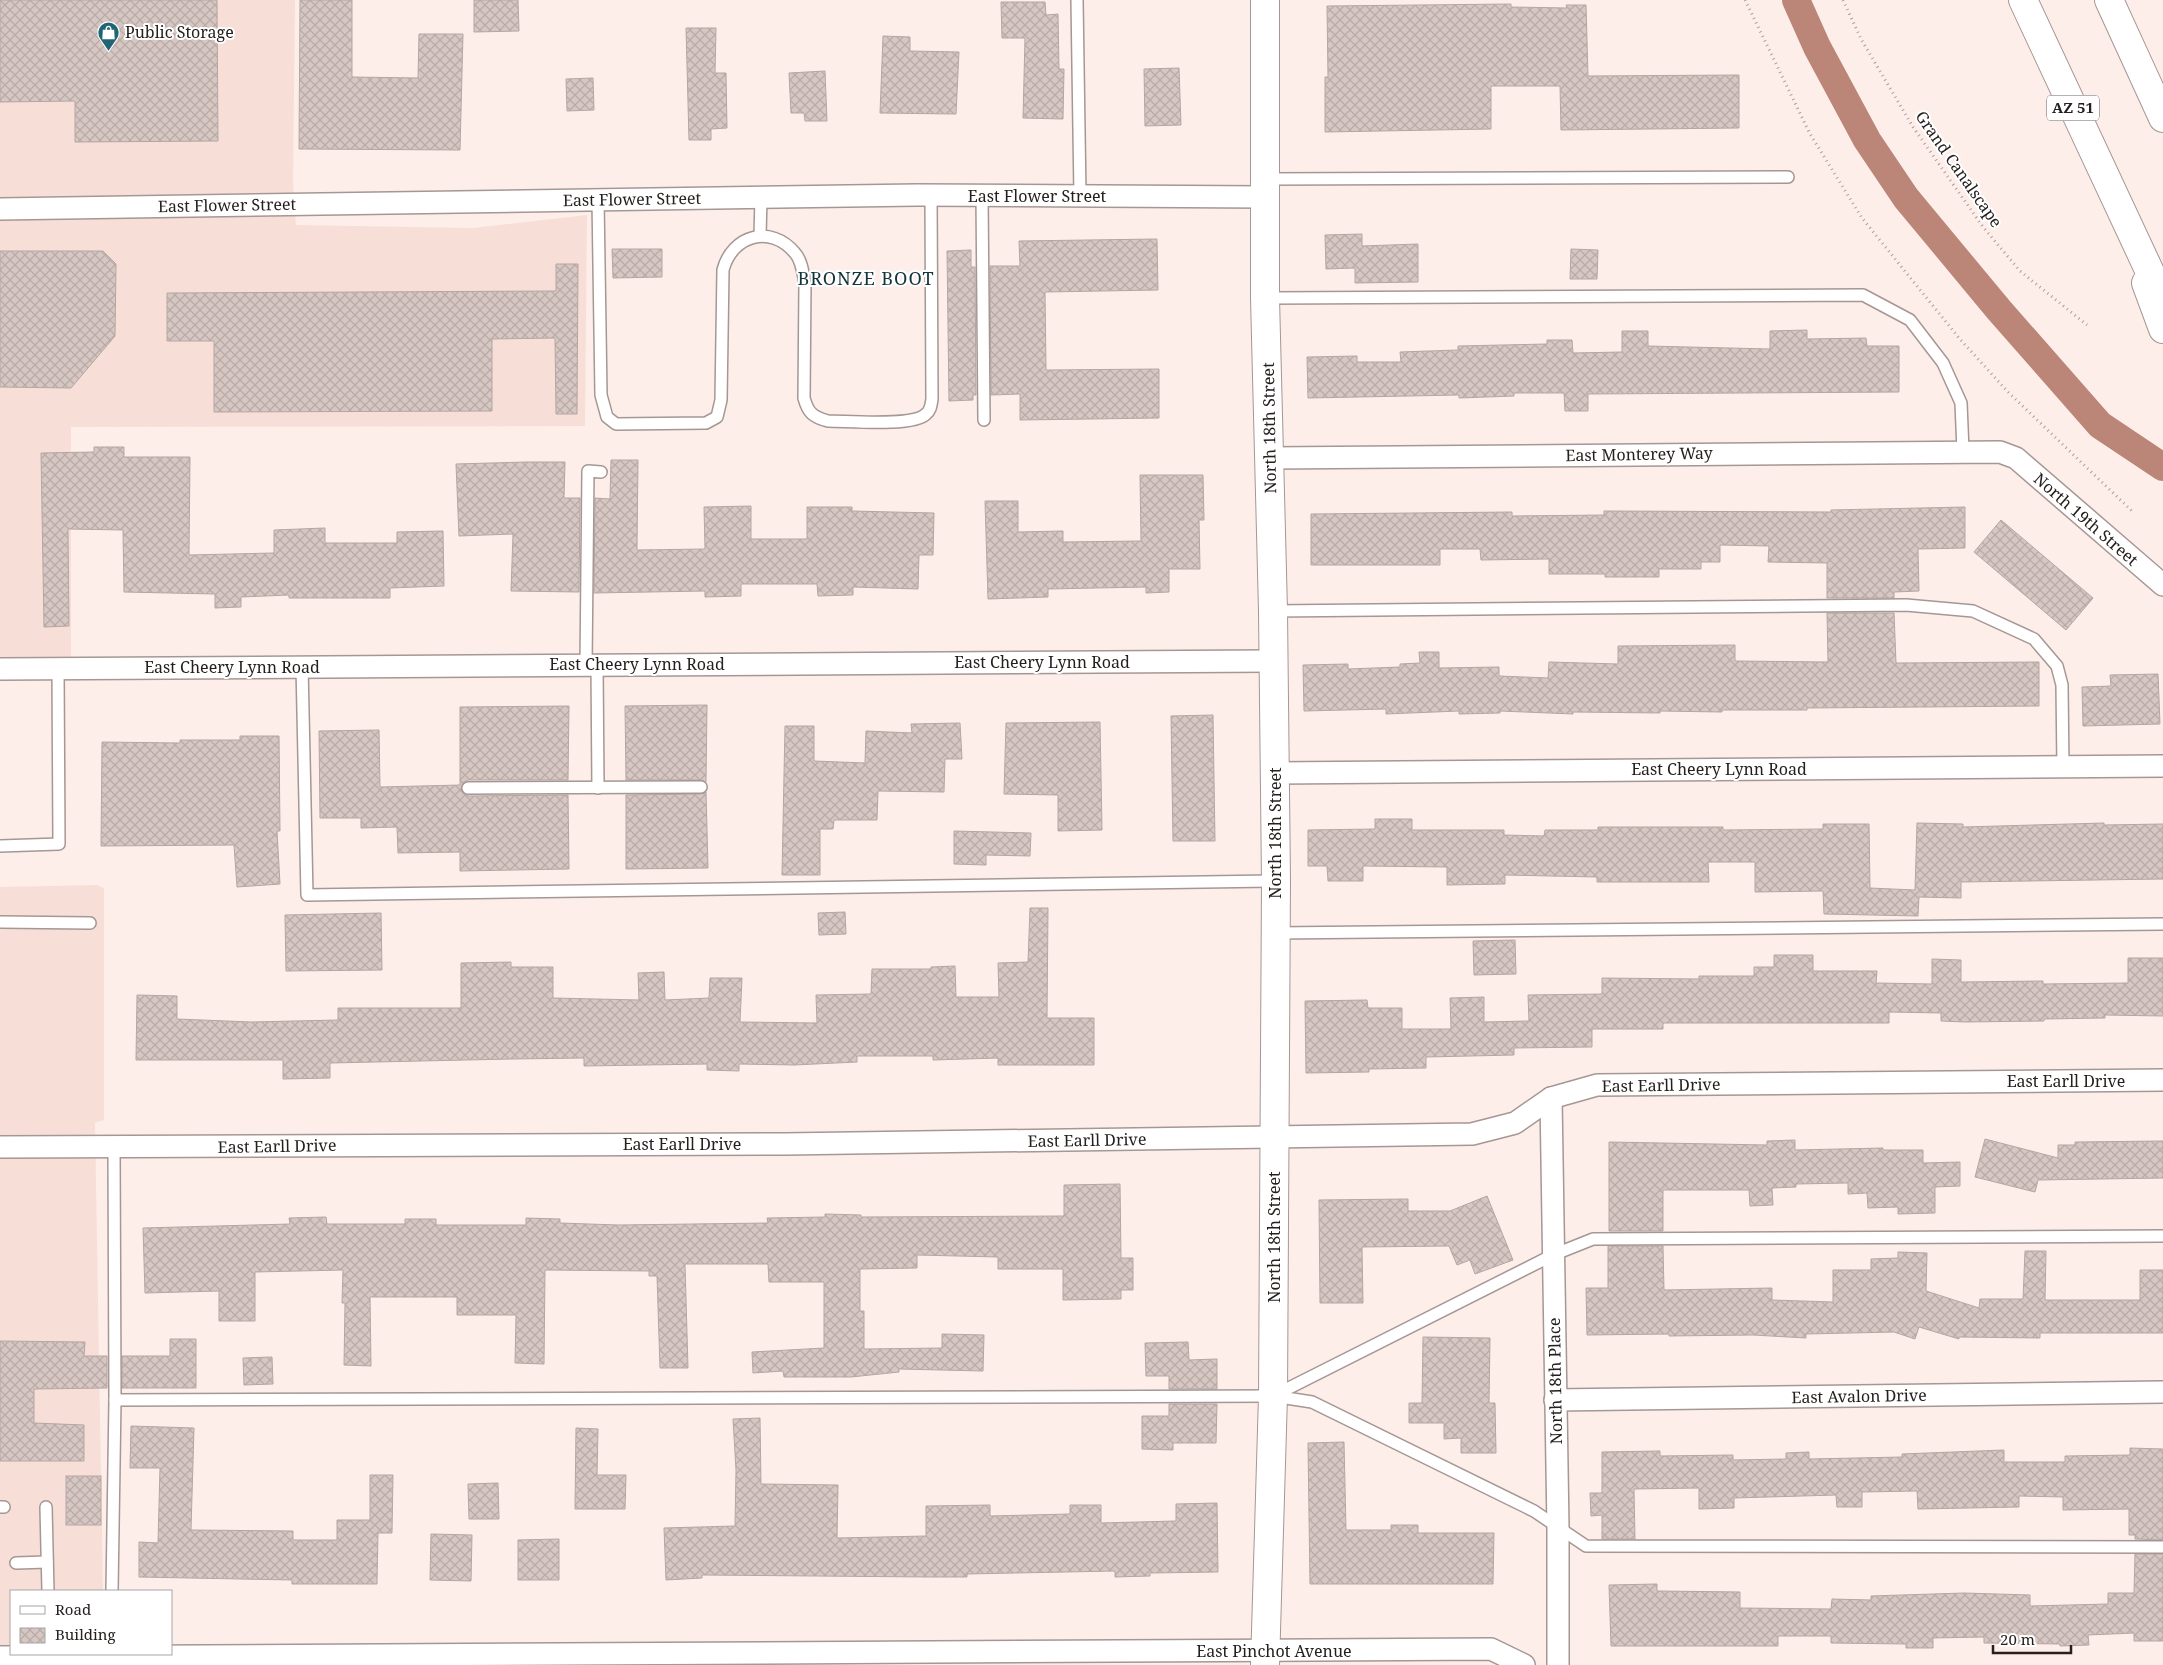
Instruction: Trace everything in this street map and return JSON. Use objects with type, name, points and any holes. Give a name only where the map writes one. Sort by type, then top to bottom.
[{"type":"main road","name":"North 18th Street","points":[[1265,0],[1265,298],[1274,661],[1276,881],[1274,933],[1273,1396],[1265,1658]]},
{"type":"main road","name":"AZ 51","points":[[2023,0],[2122,216],[2163,300]]},
{"type":"main road","points":[[2108,0],[2163,118]]},
{"type":"main road","points":[[2122,216],[2163,329]]},
{"type":"street","name":"East Flower Street","points":[[0,209],[761,197],[1080,196],[1265,188]]},
{"type":"street","name":"East Monterey Way","points":[[1269,458],[1962,451],[2009,453]]},
{"type":"street","name":"North 19th Street","points":[[2009,453],[2163,585]]},
{"type":"street","name":"East Cheery Lynn Road","points":[[0,669],[1274,661]]},
{"type":"street","name":"East Cheery Lynn Road","points":[[1274,773],[2163,766]]},
{"type":"street","name":"East Earll Drive","points":[[0,1147],[785,1144],[1472,1134],[1515,1123],[1551,1098],[1597,1085],[2163,1080]]},
{"type":"street","name":"North 18th Place","points":[[1551,1098],[1554,1400],[1558,1528],[1558,1665]]},
{"type":"street","name":"East Avalon Drive","points":[[1554,1400],[2163,1392]]},
{"type":"street","name":"East Pinchot Avenue","points":[[0,1657],[49,1655],[192,1661],[1265,1658],[1491,1649],[1524,1665]]},
{"type":"lane","points":[[1077,0],[1080,196]]},
{"type":"lane","points":[[1265,188],[1788,177]]},
{"type":"lane","points":[[598,199],[601,394],[607,417],[616,424],[706,423],[717,417],[721,400],[722,270],[726,257],[734,248],[745,240],[760,236],[786,246],[796,254],[802,267],[805,283],[804,398],[807,410],[815,418],[828,421],[910,420],[926,414],[932,399],[931,195]]},
{"type":"lane","points":[[982,195],[984,420]]},
{"type":"lane","points":[[760,236],[761,197]]},
{"type":"lane","points":[[1265,298],[1863,295],[1910,320],[1943,363],[1961,403],[1962,451]]},
{"type":"lane","points":[[598,788],[591,665],[588,471],[601,472]]},
{"type":"lane","points":[[1273,611],[1896,605],[1973,611],[2034,639],[2057,666],[2062,684],[2063,767]]},
{"type":"lane","points":[[302,666],[306,895],[1276,881]]},
{"type":"lane","points":[[0,846],[59,844],[58,668]]},
{"type":"lane","points":[[468,788],[701,787]]},
{"type":"lane","points":[[0,922],[90,923]]},
{"type":"lane","points":[[1274,933],[2163,924]]},
{"type":"lane","points":[[112,1590],[115,1400],[114,1148]]},
{"type":"lane","points":[[1273,1396],[1553,1255],[1593,1238],[2163,1236]]},
{"type":"lane","points":[[115,1400],[1273,1396],[1312,1402],[1534,1511],[1586,1546],[2163,1547]]},
{"type":"lane","points":[[46,1507],[48,1590]]},
{"type":"lane","points":[[16,1563],[47,1562]]},
{"type":"path","points":[[1745,0],[1810,134],[1862,218],[1958,338],[2008,392],[2133,512]]},
{"type":"path","name":"Grand Canalscape","points":[[1843,0],[1861,39],[1913,128],[1983,228],[2020,271],[2087,325]]},
{"type":"shaded area","points":[[0,0],[295,0],[293,185],[296,225],[473,228],[587,215],[585,426],[71,427],[71,664],[0,664]]},
{"type":"shaded area","points":[[97,885],[104,888],[104,1120],[95,1123],[103,1590],[10,1590],[10,1655],[0,1665],[0,887]]},
{"type":"building","name":"Public Storage","points":[[0,0],[217,0],[218,141],[75,142],[75,101],[0,102]]},
{"type":"building","points":[[300,0],[352,0],[352,77],[418,78],[419,34],[463,34],[460,150],[299,149]]},
{"type":"building","points":[[474,0],[518,0],[519,31],[474,32]]},
{"type":"building","points":[[1001,2],[1045,2],[1046,15],[1058,14],[1059,69],[1064,69],[1063,119],[1023,118],[1025,38],[1002,38]]},
{"type":"building","points":[[1511,4],[1511,7],[1567,8],[1566,5],[1586,5],[1588,76],[1739,75],[1739,128],[1561,130],[1560,86],[1491,86],[1491,129],[1325,132],[1325,77],[1328,77],[1327,6]]},
{"type":"building","points":[[686,28],[716,28],[715,73],[726,73],[727,128],[711,129],[711,140],[689,140]]},
{"type":"building","points":[[883,36],[910,37],[910,51],[959,52],[956,114],[880,113]]},
{"type":"building","points":[[1179,68],[1181,125],[1145,126],[1144,69]]},
{"type":"building","points":[[825,71],[827,121],[805,121],[804,113],[791,113],[789,73]]},
{"type":"building","points":[[593,78],[594,110],[567,111],[566,79]]},
{"type":"building","points":[[1362,234],[1362,246],[1418,244],[1418,282],[1355,283],[1355,268],[1326,269],[1325,235]]},
{"type":"building","points":[[1157,239],[1158,290],[1045,292],[1046,370],[1159,369],[1159,418],[1020,420],[1020,394],[991,395],[990,266],[1020,266],[1019,241]]},
{"type":"building","points":[[612,249],[662,249],[662,277],[613,278]]},
{"type":"building","points":[[1571,249],[1598,250],[1597,279],[1570,279]]},
{"type":"building","points":[[971,250],[971,267],[975,267],[976,395],[973,395],[973,400],[949,401],[947,251]]},
{"type":"building","points":[[0,251],[103,251],[116,264],[115,336],[71,388],[0,387]]},
{"type":"building","points":[[556,264],[578,264],[577,414],[556,414],[555,338],[492,339],[492,411],[214,412],[214,341],[167,341],[167,293],[556,291]]},
{"type":"building","points":[[1807,330],[1807,339],[1866,338],[1867,346],[1899,346],[1899,392],[1588,394],[1588,411],[1565,411],[1564,393],[1514,393],[1514,396],[1459,398],[1459,395],[1308,398],[1307,357],[1357,356],[1357,362],[1401,362],[1400,352],[1458,350],[1458,346],[1547,344],[1547,340],[1572,340],[1573,353],[1622,352],[1622,331],[1648,331],[1648,346],[1770,349],[1770,331]]},
{"type":"building","points":[[94,447],[124,447],[124,457],[190,457],[189,555],[274,553],[274,530],[325,528],[325,543],[397,543],[397,532],[443,531],[444,586],[390,588],[390,598],[289,598],[289,595],[241,597],[241,607],[215,608],[215,594],[124,592],[123,530],[68,529],[69,626],[44,627],[41,453],[94,452]]},
{"type":"building","points":[[611,460],[638,460],[637,550],[705,549],[704,507],[751,506],[751,539],[807,539],[807,507],[852,507],[852,511],[934,513],[933,555],[919,555],[918,589],[853,587],[853,595],[818,596],[817,584],[741,584],[741,596],[705,597],[705,591],[594,593],[595,498],[610,499]]},
{"type":"building","points":[[565,462],[564,498],[580,498],[579,592],[511,591],[513,534],[459,536],[456,464]]},
{"type":"building","points":[[1140,475],[1203,475],[1204,520],[1199,520],[1200,569],[1169,569],[1169,592],[1146,593],[1146,587],[1048,589],[1048,597],[988,599],[985,501],[1018,501],[1018,532],[1063,531],[1063,542],[1141,541]]},
{"type":"building","points":[[1965,507],[1965,548],[1918,549],[1919,591],[1894,592],[1894,598],[1827,598],[1827,563],[1768,562],[1769,546],[1720,545],[1720,562],[1701,562],[1701,569],[1659,569],[1659,577],[1605,577],[1605,574],[1549,574],[1549,559],[1481,560],[1480,549],[1440,549],[1440,565],[1311,565],[1311,514],[1512,512],[1512,516],[1604,515],[1604,511],[1831,512],[1831,510]]},
{"type":"building","points":[[2001,520],[2093,598],[2066,630],[1974,552]]},
{"type":"building","points":[[1827,613],[1894,613],[1896,663],[2039,662],[2039,706],[1807,708],[1807,710],[1722,710],[1722,712],[1660,711],[1660,713],[1573,712],[1573,714],[1500,711],[1500,713],[1459,714],[1459,711],[1386,714],[1386,709],[1304,711],[1303,665],[1348,664],[1348,669],[1400,667],[1400,664],[1420,663],[1419,652],[1439,652],[1439,668],[1499,667],[1499,676],[1548,678],[1549,662],[1618,664],[1618,646],[1735,645],[1735,661],[1828,662]]},
{"type":"building","points":[[2158,674],[2160,724],[2083,726],[2082,687],[2111,686],[2110,675]]},
{"type":"building","points":[[707,705],[706,782],[701,780],[626,780],[625,706]]},
{"type":"building","points":[[569,706],[568,780],[468,780],[464,782],[461,788],[462,792],[468,796],[568,795],[569,869],[460,871],[460,852],[398,853],[397,827],[361,828],[361,818],[320,818],[319,731],[379,730],[380,787],[460,785],[460,707]]},
{"type":"building","points":[[1213,715],[1215,841],[1173,841],[1171,716]]},
{"type":"building","points":[[1100,722],[1102,830],[1058,831],[1058,795],[1004,794],[1006,723]]},
{"type":"building","points":[[960,723],[962,759],[945,759],[944,792],[878,791],[877,820],[834,820],[833,829],[820,829],[820,875],[782,875],[785,726],[814,726],[814,761],[865,763],[866,731],[912,733],[911,724]]},
{"type":"building","points":[[240,736],[279,736],[280,831],[277,831],[280,884],[237,887],[234,845],[101,846],[102,742],[180,743],[180,740],[240,740]]},
{"type":"building","points":[[706,792],[708,868],[626,869],[626,795],[701,794]]},
{"type":"building","points":[[1375,819],[1412,819],[1412,830],[1504,830],[1504,835],[1544,836],[1545,830],[1598,830],[1598,827],[1723,827],[1723,830],[1823,829],[1823,824],[1869,824],[1870,888],[1915,890],[1917,823],[1963,824],[1963,827],[2104,823],[2104,825],[2163,824],[2163,879],[1961,882],[1961,898],[1919,897],[1918,916],[1824,914],[1823,891],[1755,892],[1755,862],[1708,862],[1709,882],[1597,882],[1597,877],[1505,875],[1505,884],[1447,885],[1447,867],[1363,866],[1363,881],[1328,881],[1327,866],[1308,866],[1308,830],[1375,829]]},
{"type":"building","points":[[954,831],[1031,833],[1030,856],[986,855],[986,865],[954,864]]},
{"type":"building","points":[[1030,908],[1048,908],[1047,1018],[1094,1018],[1094,1065],[998,1065],[998,1058],[933,1060],[933,1056],[857,1056],[857,1062],[794,1065],[739,1064],[739,1071],[707,1070],[707,1064],[584,1066],[584,1058],[512,1059],[330,1063],[330,1078],[283,1079],[283,1060],[136,1060],[137,995],[177,996],[177,1019],[251,1022],[338,1020],[338,1008],[461,1008],[461,963],[511,962],[511,967],[553,967],[553,998],[639,1000],[638,973],[664,972],[665,1000],[709,998],[710,978],[742,978],[740,1022],[817,1023],[816,995],[871,994],[872,969],[931,969],[931,967],[955,966],[956,997],[999,997],[998,963],[1028,962]]},
{"type":"building","points":[[845,912],[846,934],[819,935],[818,913]]},
{"type":"building","points":[[381,913],[382,970],[286,971],[285,915]]},
{"type":"building","points":[[1515,940],[1516,974],[1474,975],[1473,941]]},
{"type":"building","points":[[1774,955],[1813,955],[1813,971],[1877,971],[1876,983],[1932,984],[1932,959],[1961,960],[1961,982],[2043,981],[2043,984],[2128,983],[2128,958],[2163,958],[2163,1016],[2105,1015],[2105,1018],[1965,1022],[1941,1021],[1941,1013],[1889,1012],[1889,1023],[1663,1023],[1663,1029],[1592,1029],[1592,1047],[1514,1048],[1514,1055],[1426,1057],[1426,1068],[1369,1069],[1369,1072],[1306,1073],[1305,1001],[1367,1000],[1368,1008],[1402,1008],[1402,1029],[1451,1029],[1450,998],[1484,997],[1484,1022],[1529,1021],[1528,995],[1602,994],[1602,978],[1699,979],[1699,976],[1754,976],[1754,967],[1774,967]]},
{"type":"building","points":[[1985,1139],[2058,1158],[2058,1145],[2075,1145],[2075,1142],[2163,1141],[2163,1178],[2038,1180],[2035,1192],[1975,1177]]},
{"type":"building","points":[[1795,1140],[1795,1150],[1883,1148],[1883,1150],[1923,1150],[1923,1163],[1960,1162],[1960,1186],[1935,1187],[1935,1213],[1898,1214],[1898,1207],[1868,1208],[1867,1193],[1848,1194],[1848,1183],[1796,1184],[1796,1187],[1772,1188],[1773,1205],[1750,1206],[1749,1190],[1663,1190],[1663,1231],[1609,1231],[1609,1142],[1767,1145],[1767,1141]]},
{"type":"building","points":[[1120,1184],[1121,1258],[1133,1258],[1133,1290],[1121,1290],[1121,1299],[1063,1300],[1063,1269],[998,1269],[998,1257],[917,1255],[917,1268],[860,1269],[860,1311],[864,1311],[864,1349],[942,1348],[942,1334],[984,1335],[983,1371],[899,1369],[899,1372],[851,1377],[784,1377],[783,1371],[753,1373],[752,1352],[824,1348],[824,1282],[769,1282],[768,1264],[685,1264],[688,1368],[660,1368],[657,1276],[649,1276],[649,1271],[545,1270],[544,1364],[515,1363],[516,1315],[457,1315],[457,1297],[370,1297],[371,1366],[344,1365],[345,1303],[342,1303],[343,1270],[255,1272],[255,1321],[219,1321],[219,1291],[145,1293],[143,1228],[290,1224],[289,1218],[326,1217],[327,1224],[405,1224],[405,1219],[436,1219],[436,1225],[526,1225],[526,1218],[560,1219],[560,1223],[618,1225],[768,1223],[767,1218],[825,1217],[825,1214],[861,1215],[861,1217],[1064,1216],[1064,1185]]},
{"type":"building","points":[[1487,1196],[1513,1260],[1475,1274],[1470,1260],[1457,1265],[1449,1246],[1362,1247],[1363,1303],[1320,1303],[1319,1200],[1408,1199],[1408,1211],[1450,1211]]},
{"type":"building","points":[[1608,1246],[1663,1246],[1664,1290],[1772,1288],[1772,1300],[1833,1302],[1833,1270],[1871,1270],[1871,1259],[1898,1258],[1898,1252],[1927,1253],[1926,1291],[1979,1308],[1980,1299],[2023,1299],[2025,1251],[2046,1251],[2045,1300],[2140,1300],[2140,1270],[2163,1270],[2163,1333],[2040,1333],[2040,1338],[1959,1337],[1959,1339],[1919,1327],[1915,1339],[1894,1332],[1806,1334],[1806,1338],[1753,1335],[1587,1335],[1586,1288],[1608,1288]]},
{"type":"building","points":[[1423,1337],[1490,1338],[1489,1403],[1495,1403],[1496,1453],[1461,1453],[1461,1438],[1444,1439],[1444,1423],[1409,1423],[1409,1403],[1422,1403]]},
{"type":"building","points":[[170,1339],[196,1339],[196,1388],[122,1388],[122,1356],[170,1356]]},
{"type":"building","points":[[0,1341],[85,1342],[84,1356],[107,1356],[107,1388],[34,1389],[34,1423],[84,1425],[84,1461],[0,1461]]},
{"type":"building","points":[[1188,1342],[1189,1360],[1217,1359],[1217,1389],[1169,1389],[1169,1376],[1146,1376],[1145,1343]]},
{"type":"building","points":[[272,1357],[273,1384],[244,1385],[243,1358]]},
{"type":"building","points":[[1169,1404],[1217,1404],[1216,1443],[1173,1443],[1173,1450],[1142,1449],[1142,1416],[1169,1416]]},
{"type":"building","points":[[760,1418],[761,1484],[838,1485],[837,1538],[926,1536],[926,1506],[990,1505],[990,1516],[1070,1514],[1070,1505],[1101,1505],[1101,1523],[1176,1521],[1176,1504],[1217,1503],[1218,1572],[1150,1573],[1150,1576],[1115,1577],[1115,1571],[967,1574],[967,1577],[702,1575],[702,1578],[666,1580],[664,1528],[735,1526],[736,1470],[733,1419]]},
{"type":"building","points":[[131,1426],[194,1428],[191,1530],[293,1531],[293,1540],[337,1540],[337,1520],[370,1520],[370,1475],[393,1475],[392,1533],[378,1533],[377,1584],[292,1584],[292,1580],[139,1577],[139,1542],[158,1543],[160,1468],[130,1468]]},
{"type":"building","points":[[576,1428],[598,1429],[597,1475],[626,1475],[625,1509],[575,1509]]},
{"type":"building","points":[[1344,1442],[1346,1530],[1391,1530],[1391,1525],[1418,1525],[1418,1533],[1494,1533],[1493,1584],[1310,1584],[1308,1443]]},
{"type":"building","points":[[2130,1448],[2163,1449],[2163,1540],[2135,1539],[2135,1535],[2129,1535],[2129,1509],[2063,1510],[2063,1497],[2019,1496],[2019,1507],[1918,1509],[1917,1491],[1862,1492],[1862,1507],[1837,1507],[1836,1495],[1734,1498],[1734,1508],[1699,1509],[1699,1488],[1634,1489],[1635,1539],[1602,1539],[1602,1515],[1591,1516],[1590,1493],[1602,1493],[1602,1452],[1660,1451],[1660,1456],[1733,1455],[1733,1460],[1786,1459],[1786,1453],[1809,1452],[1809,1459],[1902,1457],[1902,1454],[2004,1450],[2004,1462],[2065,1462],[2065,1456],[2130,1455]]},
{"type":"building","points":[[66,1476],[101,1476],[101,1525],[66,1525]]},
{"type":"building","points":[[498,1483],[499,1519],[469,1519],[468,1484]]},
{"type":"building","points":[[431,1534],[472,1535],[471,1581],[430,1580]]},
{"type":"building","points":[[559,1539],[559,1580],[518,1580],[518,1540]]},
{"type":"building","points":[[2135,1554],[2163,1554],[2163,1641],[2134,1641],[2134,1633],[2088,1635],[2089,1645],[2060,1646],[2060,1644],[1984,1643],[1984,1637],[1933,1638],[1933,1648],[1906,1648],[1906,1644],[1831,1643],[1831,1636],[1778,1636],[1778,1646],[1611,1646],[1609,1585],[1657,1584],[1657,1591],[1740,1592],[1740,1608],[1831,1609],[1832,1599],[1871,1600],[1871,1596],[1964,1593],[2030,1595],[2030,1606],[2108,1604],[2108,1593],[2134,1593]]},
{"type":"waterway","points":[[1796,0],[1817,47],[1867,140],[1906,198],[1999,310],[2100,425],[2163,467]]},
{"type":"place","name":"Public Storage","points":[[109,51]]},
{"type":"district","name":"BRONZE BOOT","points":[[866,279]]}]
